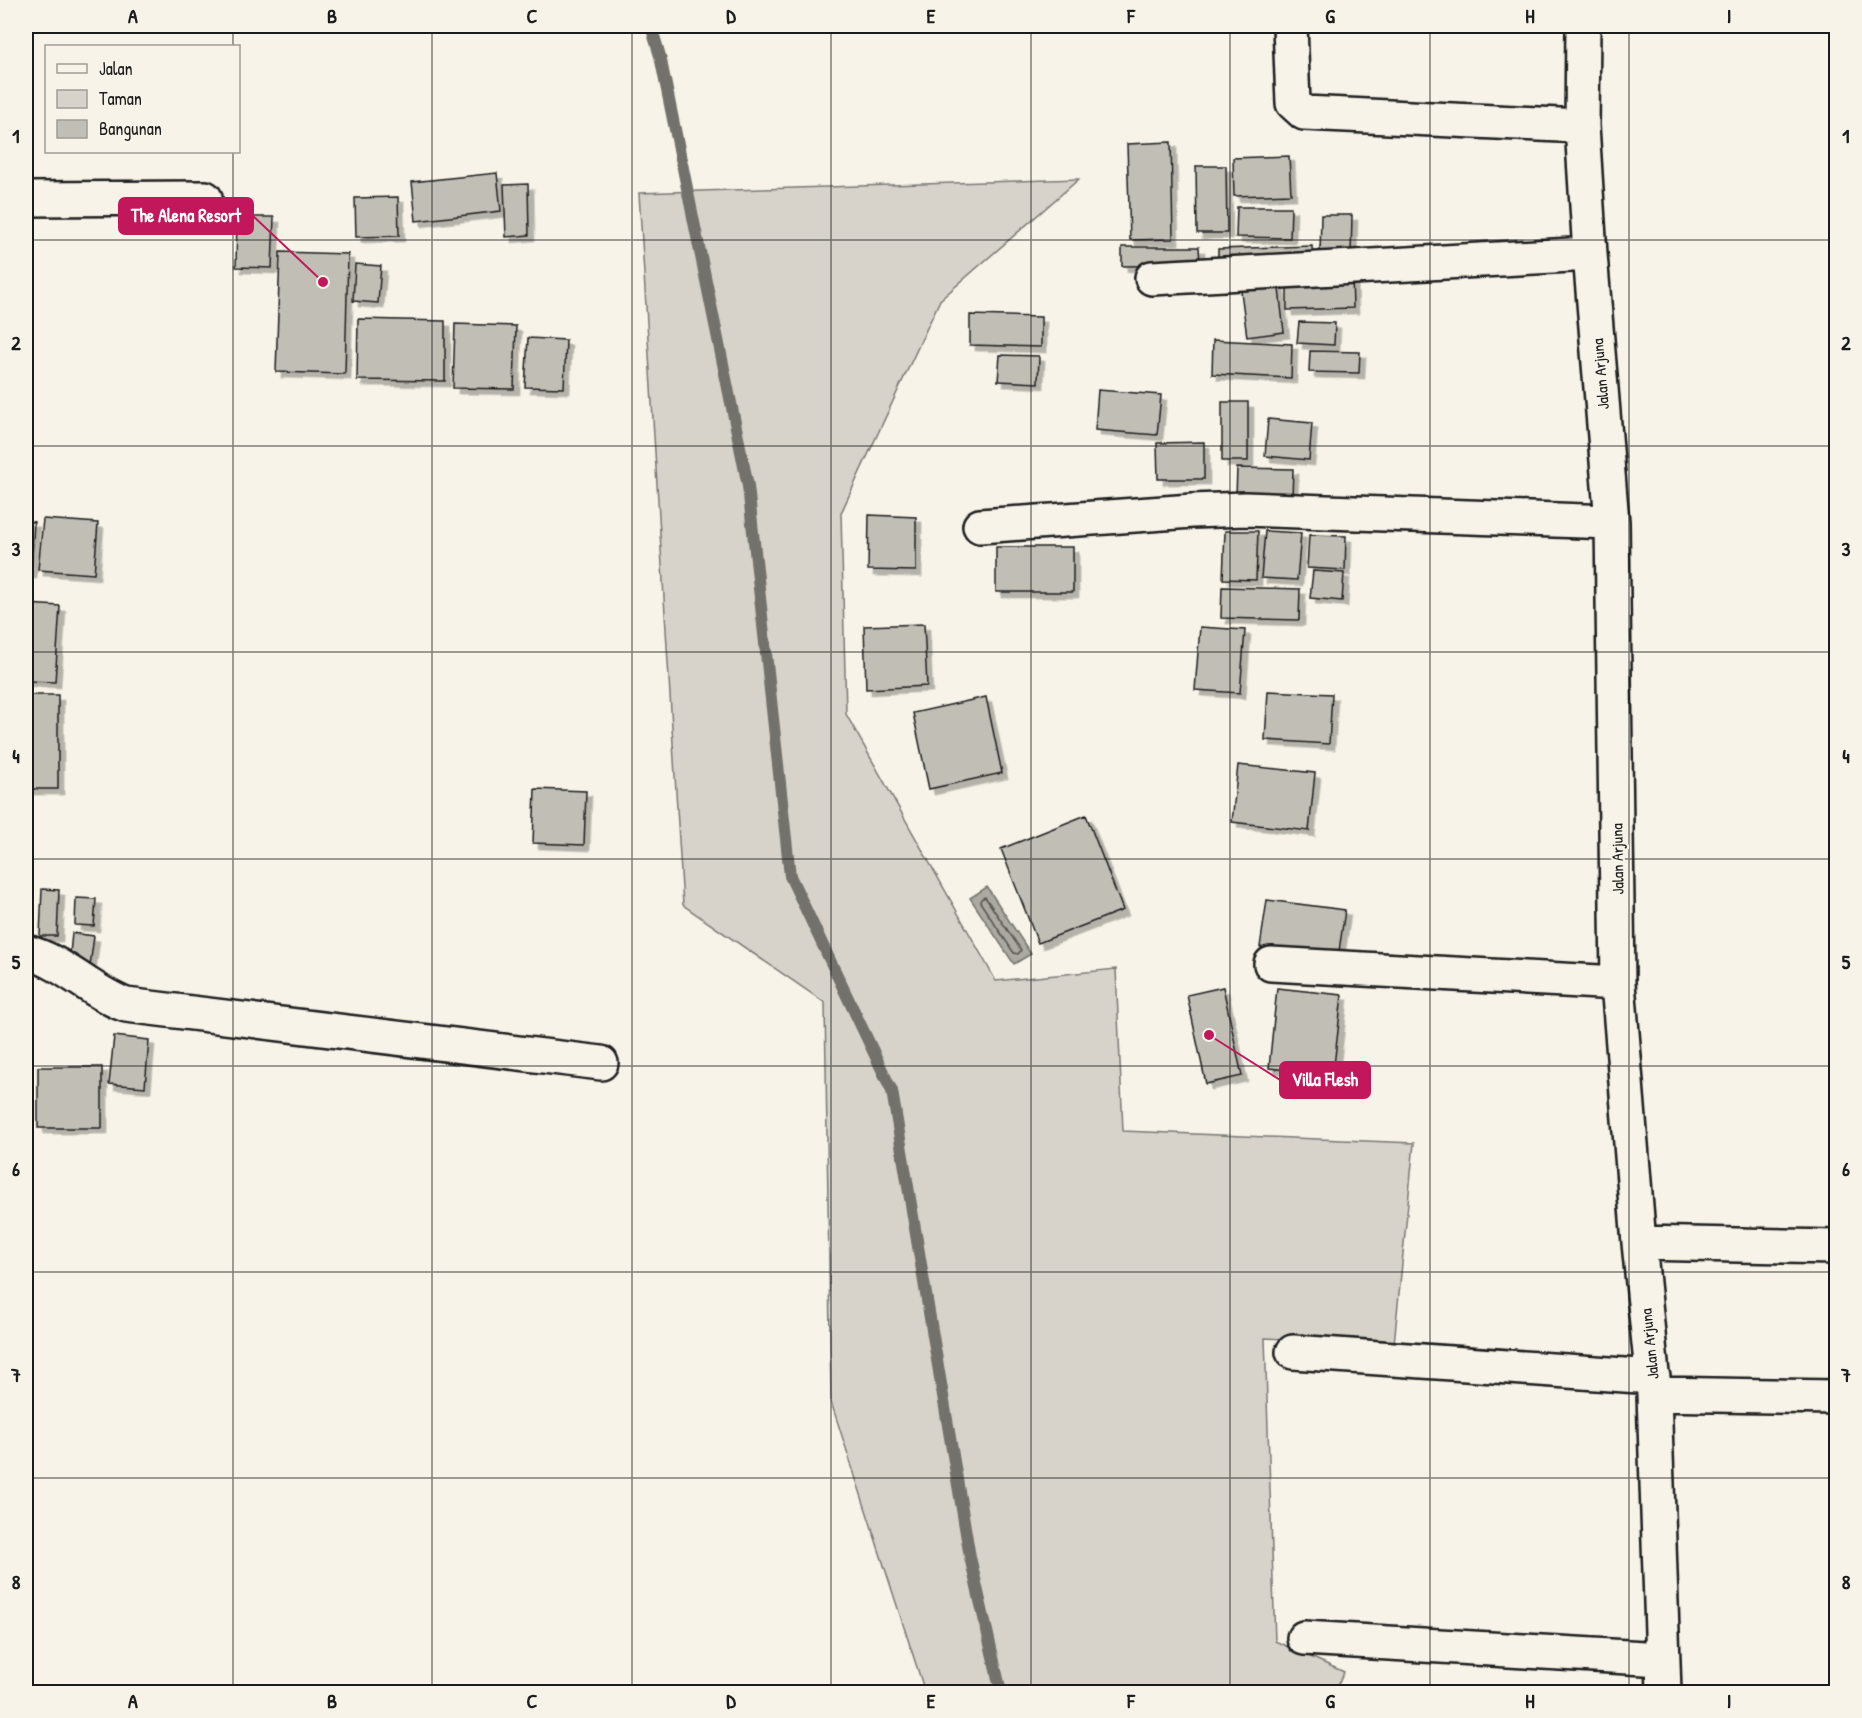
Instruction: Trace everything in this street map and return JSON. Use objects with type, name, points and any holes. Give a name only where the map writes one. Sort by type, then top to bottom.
[{"type":"street","points":[[1290,26],[1293,103],[1304,113],[1582,126]]},
{"type":"street","name":"Jalan Arjuna","points":[[1583,26],[1582,126],[1612,522],[1618,983],[1653,1386],[1664,1692]]},
{"type":"street","points":[[26,199],[205,198]]},
{"type":"street","points":[[1152,278],[1590,254]]},
{"type":"street","points":[[981,526],[1245,509],[1612,522]]},
{"type":"street","points":[[26,952],[42,956],[111,1000],[126,1005],[601,1063]]},
{"type":"street","points":[[1271,964],[1618,983]]},
{"type":"street","points":[[1639,1244],[1836,1247]]},
{"type":"street","points":[[1293,1352],[1653,1386],[1836,1397]]},
{"type":"street","points":[[1304,1638],[1662,1659]]},
{"type":"green space","points":[[1079,179],[940,300],[841,513],[846,714],[996,981],[1116,969],[1123,1131],[1414,1143],[1394,1344],[1265,1338],[1275,1641],[1344,1672],[1335,1692],[925,1692],[831,1402],[825,1003],[683,905],[639,193]]},
{"type":"water","points":[[987,887],[1031,954],[1014,964],[970,898]]},
{"type":"building","points":[[1171,142],[1173,239],[1130,240],[1127,144]]},
{"type":"building","points":[[1289,156],[1291,194],[1234,196],[1233,158]]},
{"type":"building","points":[[1196,166],[1226,166],[1227,233],[1197,233]]},
{"type":"building","points":[[497,173],[501,211],[416,221],[412,182]]},
{"type":"building","points":[[528,184],[529,235],[506,237],[504,185]]},
{"type":"building","points":[[398,197],[399,236],[356,237],[355,198]]},
{"type":"building","points":[[1237,207],[1291,207],[1290,238],[1236,237]]},
{"type":"building","points":[[1321,215],[1352,215],[1351,256],[1320,256]]},
{"type":"building","points":[[237,217],[274,217],[272,268],[236,267]]},
{"type":"building","points":[[1312,246],[1313,265],[1218,268],[1218,249]]},
{"type":"building","points":[[1122,247],[1199,247],[1200,265],[1122,266]]},
{"type":"building","points":[[280,252],[348,254],[345,374],[276,372]]},
{"type":"building","points":[[355,264],[381,266],[378,303],[353,301]]},
{"type":"building","points":[[1352,275],[1353,308],[1287,310],[1287,276]]},
{"type":"building","points":[[1278,280],[1284,332],[1247,337],[1240,284]]},
{"type":"building","points":[[970,315],[1041,317],[1041,347],[970,345]]},
{"type":"building","points":[[358,319],[445,321],[445,381],[357,380]]},
{"type":"building","points":[[1299,322],[1335,323],[1334,345],[1297,343]]},
{"type":"building","points":[[455,324],[516,326],[514,389],[453,388]]},
{"type":"building","points":[[528,338],[566,340],[564,388],[525,387]]},
{"type":"building","points":[[1213,340],[1292,344],[1291,378],[1212,374]]},
{"type":"building","points":[[1310,351],[1360,352],[1359,373],[1309,372]]},
{"type":"building","points":[[1000,355],[1039,356],[1038,383],[998,381]]},
{"type":"building","points":[[1098,390],[1161,395],[1157,435],[1095,430]]},
{"type":"building","points":[[1222,402],[1248,402],[1248,461],[1222,461]]},
{"type":"building","points":[[1268,419],[1312,423],[1309,460],[1265,456]]},
{"type":"building","points":[[1204,442],[1204,479],[1158,479],[1157,443]]},
{"type":"building","points":[[1237,468],[1293,469],[1292,498],[1236,497]]},
{"type":"building","points":[[869,515],[916,517],[916,571],[868,570]]},
{"type":"building","points":[[43,519],[98,523],[94,574],[38,570]]},
{"type":"building","points":[[26,521],[34,522],[31,573],[26,573]]},
{"type":"building","points":[[1225,531],[1258,531],[1256,580],[1223,579]]},
{"type":"building","points":[[1265,531],[1301,533],[1297,580],[1261,578]]},
{"type":"building","points":[[1309,535],[1346,536],[1345,570],[1307,568]]},
{"type":"building","points":[[996,547],[1073,547],[1073,592],[996,592]]},
{"type":"building","points":[[1313,571],[1344,573],[1342,601],[1310,598]]},
{"type":"building","points":[[1222,587],[1300,589],[1299,620],[1221,618]]},
{"type":"building","points":[[26,604],[60,606],[55,682],[26,681]]},
{"type":"building","points":[[924,624],[927,686],[866,689],[864,626]]},
{"type":"building","points":[[1200,627],[1245,630],[1240,693],[1195,690]]},
{"type":"building","points":[[1268,691],[1332,694],[1329,744],[1265,740]]},
{"type":"building","points":[[26,695],[58,695],[58,789],[26,789]]},
{"type":"building","points":[[986,697],[1002,773],[929,789],[913,713]]},
{"type":"building","points":[[1238,765],[1315,773],[1309,831],[1232,822]]},
{"type":"building","points":[[535,789],[586,791],[584,845],[533,843]]},
{"type":"building","points":[[1086,815],[1123,910],[1038,943],[1001,849]]},
{"type":"building","points":[[42,889],[59,890],[57,936],[40,936]]},
{"type":"building","points":[[76,898],[96,899],[94,926],[75,925]]},
{"type":"building","points":[[1267,900],[1345,910],[1338,958],[1260,947]]},
{"type":"building","points":[[72,933],[94,936],[90,966],[69,964]]},
{"type":"building","points":[[1223,987],[1242,1076],[1206,1084],[1187,995]]},
{"type":"building","points":[[1277,988],[1342,995],[1333,1075],[1269,1068]]},
{"type":"building","points":[[114,1036],[149,1040],[145,1087],[109,1084]]},
{"type":"building","points":[[38,1067],[102,1067],[102,1128],[38,1128]]},
{"type":"waterway","points":[[651,26],[660,56],[748,486],[790,876],[892,1091],[970,1557],[1001,1692]]},
{"type":"place","name":"The Alena Resort","points":[[323,282]]},
{"type":"place","name":"Villa Flesh","points":[[1209,1035]]}]
